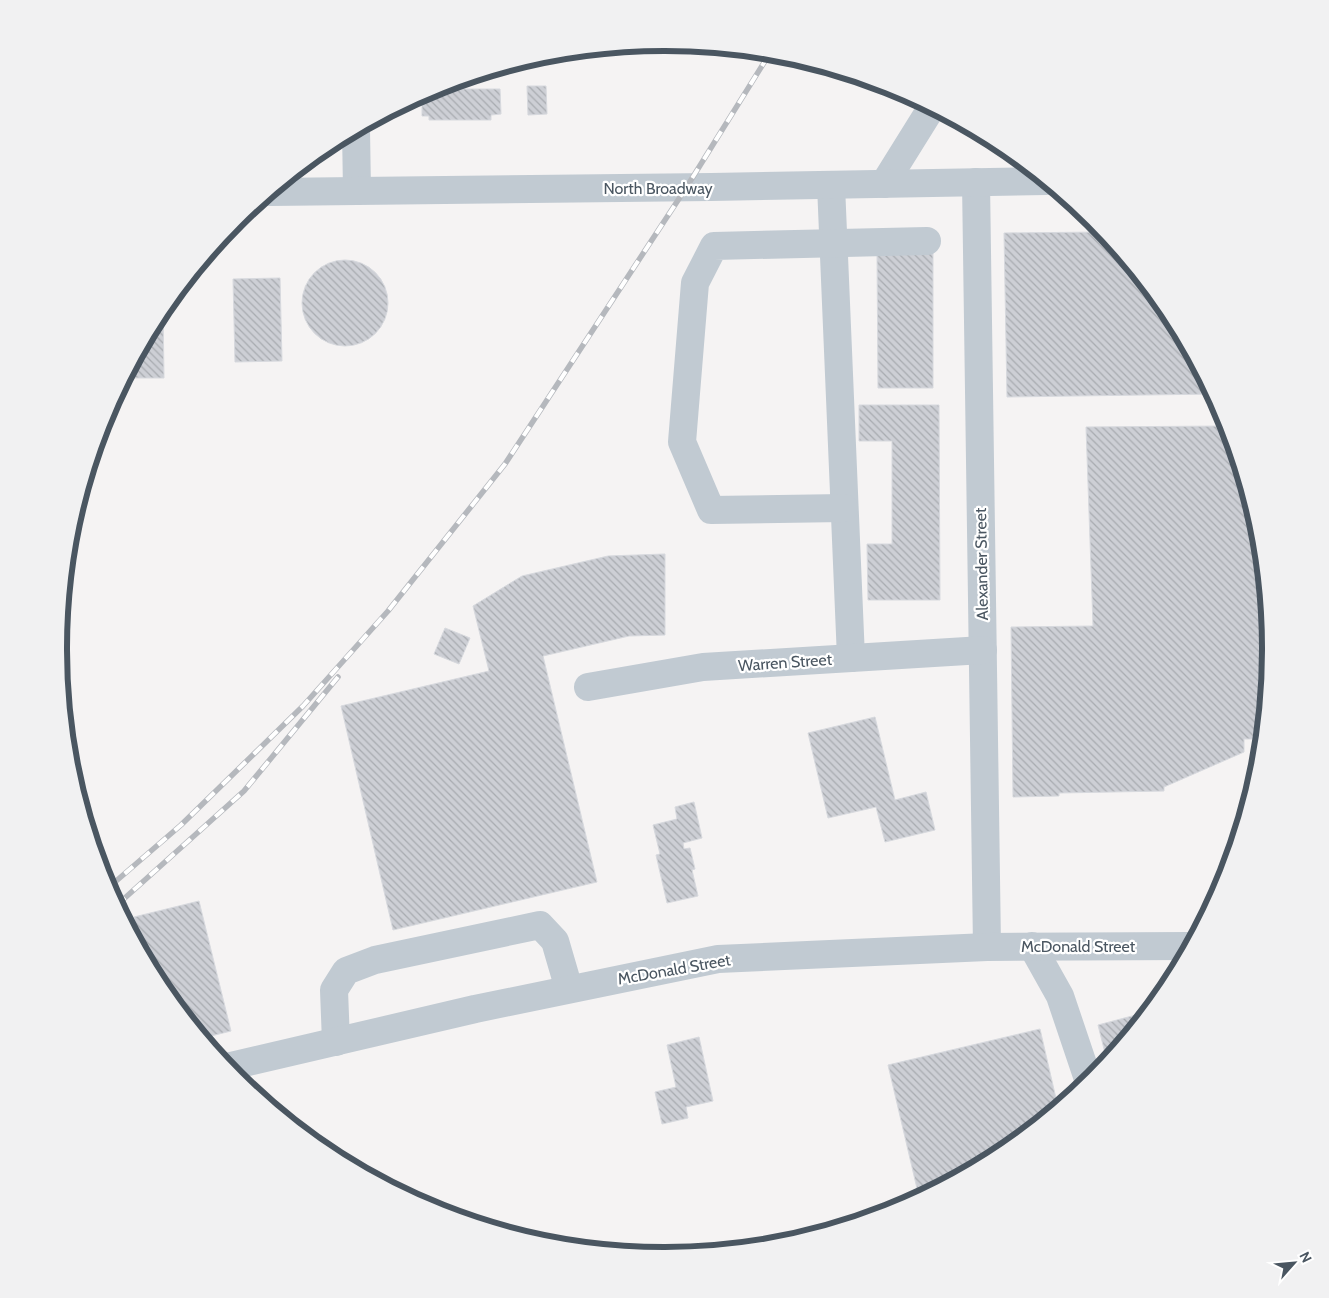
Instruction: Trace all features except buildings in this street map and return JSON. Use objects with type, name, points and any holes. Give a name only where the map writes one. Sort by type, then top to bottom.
[{"type":"street","points":[[884,184],[928,113]]},
{"type":"street","points":[[356,137],[357,191]]},
{"type":"street","name":"North Broadway","points":[[280,192],[1036,181]]},
{"type":"street","name":"Alexander Street","points":[[976,182],[987,946]]},
{"type":"street","points":[[831,185],[850,658]]},
{"type":"street","points":[[844,508],[711,510],[682,442],[695,283],[714,246],[927,241]]},
{"type":"street","name":"Warren Street","points":[[588,687],[703,667],[983,650]]},
{"type":"street","points":[[336,1042],[334,990],[346,972],[374,960],[540,925],[555,942],[569,989]]},
{"type":"street","name":"McDonald Street","points":[[241,1071],[336,1042],[475,1009],[718,959],[987,946],[1183,946]]},
{"type":"street","points":[[1032,946],[1060,996],[1085,1074]]},
{"type":"railway","points":[[114,883],[181,825],[303,706],[388,611],[505,464],[686,188],[766,60]]},
{"type":"railway","points":[[122,900],[244,791],[338,677]]}]
